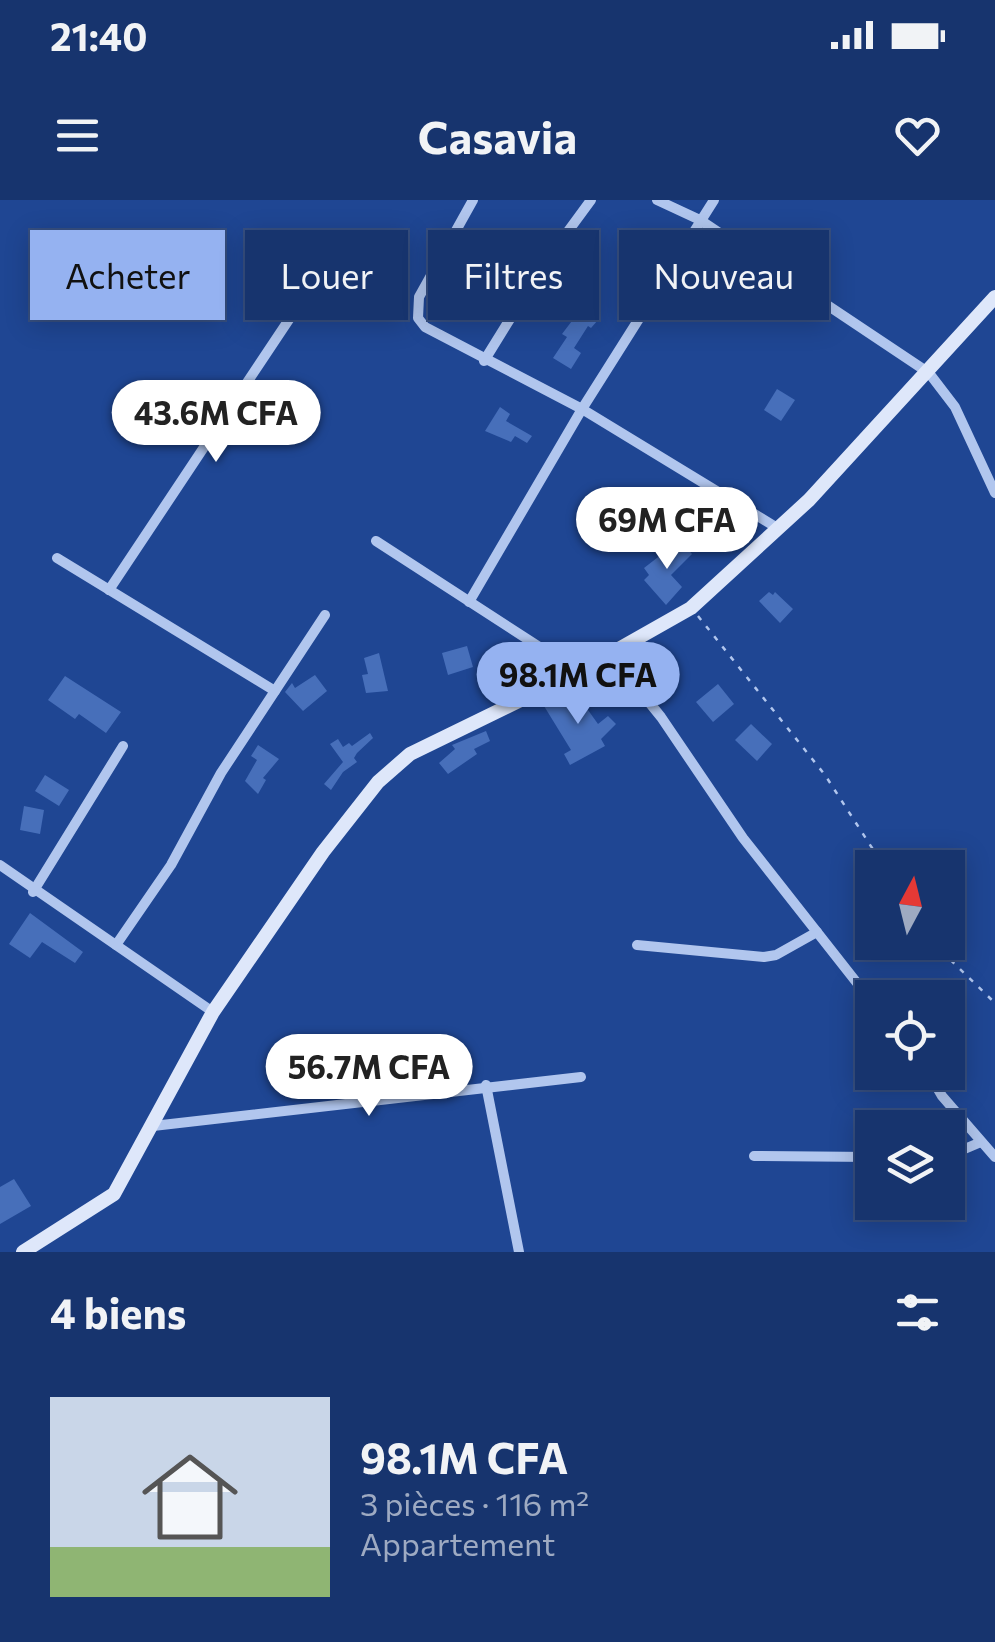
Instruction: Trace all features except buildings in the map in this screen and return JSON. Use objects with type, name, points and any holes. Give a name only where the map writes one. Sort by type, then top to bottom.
[{"type":"main road","points":[[24,1252],[114,1194],[214,1012],[323,852],[396,765],[426,746],[578,672],[691,608],[779,528],[929,372],[995,297]]},
{"type":"street","points":[[473,200],[419,298],[416,309],[425,327],[582,409],[779,528]]},
{"type":"street","points":[[484,361],[544,264],[590,200]]},
{"type":"street","points":[[657,200],[700,220],[929,372],[955,408],[995,493]]},
{"type":"street","points":[[469,602],[582,409],[714,200]]},
{"type":"street","points":[[108,590],[289,320]]},
{"type":"street","points":[[376,541],[578,672]]},
{"type":"street","points":[[57,558],[275,691]]},
{"type":"street","points":[[116,945],[171,866],[203,802],[325,615]]},
{"type":"street","points":[[610,654],[661,716],[743,838],[855,980]]},
{"type":"street","points":[[34,892],[123,746]]},
{"type":"street","points":[[0,865],[34,892],[214,1012]]},
{"type":"street","points":[[637,945],[764,957],[776,955],[817,932]]},
{"type":"street","points":[[153,1126],[581,1077]]},
{"type":"street","points":[[486,1085],[519,1252]]},
{"type":"street","points":[[938,1090],[995,1157]]},
{"type":"street","points":[[965,1149],[982,1142]]},
{"type":"street","points":[[754,1156],[855,1157]]},
{"type":"path","points":[[691,608],[825,775],[873,850]]},
{"type":"path","points":[[950,960],[995,1004]]}]
